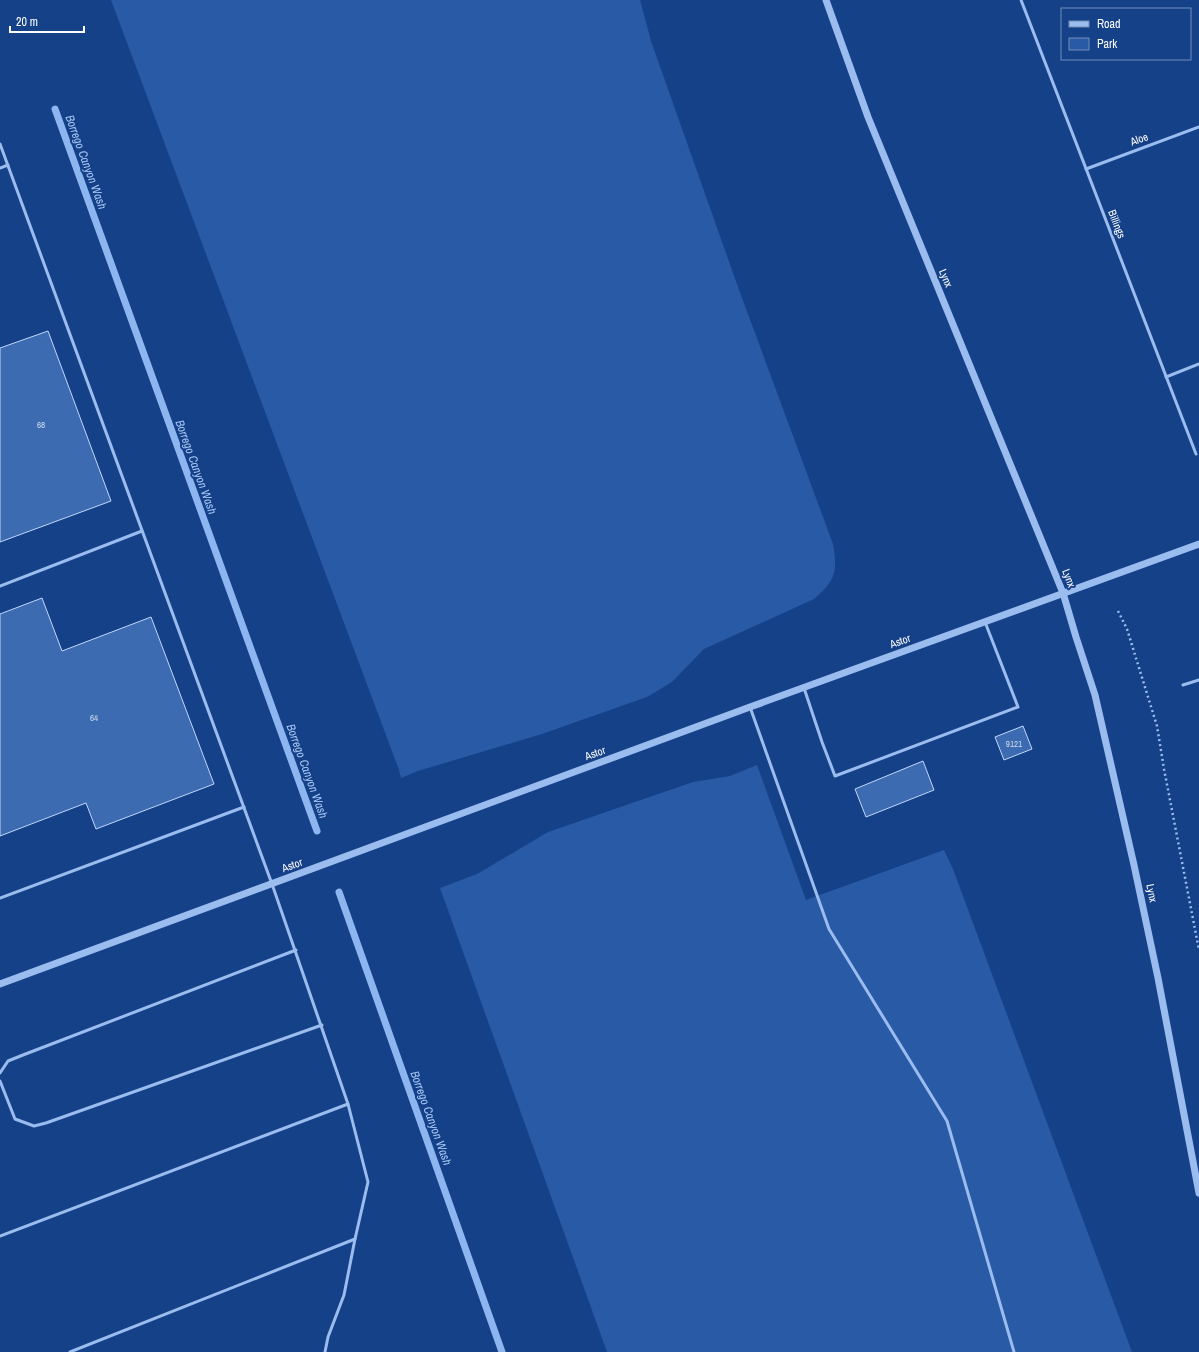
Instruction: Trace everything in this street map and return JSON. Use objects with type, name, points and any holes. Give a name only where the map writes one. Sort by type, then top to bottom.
[{"type":"street","name":"Lynx","points":[[826,0],[868,117],[1064,593],[1076,637],[1095,695],[1134,865],[1158,978],[1199,1193]]},
{"type":"street","name":"Astor","points":[[0,984],[750,707],[1199,544]]},
{"type":"lane","name":"Billings","points":[[1021,0],[1196,454]]},
{"type":"lane","name":"Aloe","points":[[1086,169],[1199,127]]},
{"type":"lane","points":[[0,144],[296,950],[348,1104],[368,1182],[344,1295],[328,1337],[325,1352]]},
{"type":"lane","points":[[0,168],[8,165]]},
{"type":"lane","points":[[1166,377],[1199,364]]},
{"type":"lane","points":[[0,586],[142,530]]},
{"type":"lane","points":[[804,688],[835,776],[1018,707],[984,622]]},
{"type":"lane","points":[[1183,685],[1199,680]]},
{"type":"lane","points":[[750,707],[829,929],[947,1121],[1014,1352]]},
{"type":"lane","points":[[0,898],[244,807]]},
{"type":"lane","points":[[0,1073],[8,1061],[296,950]]},
{"type":"lane","points":[[0,1081],[15,1119],[34,1126],[322,1025]]},
{"type":"lane","points":[[0,1236],[348,1104]]},
{"type":"lane","points":[[70,1352],[355,1239]]},
{"type":"path","points":[[1118,611],[1127,629],[1157,726],[1199,950]]},
{"type":"green space","points":[[111,0],[640,0],[651,41],[738,287],[833,544],[835,569],[831,581],[827,587],[814,599],[704,649],[672,682],[647,697],[542,734],[418,771],[401,778]]},
{"type":"green space","points":[[757,765],[806,900],[944,850],[953,869],[1132,1352],[607,1352],[440,888],[477,874],[548,832],[693,782],[730,776]]},
{"type":"building","points":[[48,331],[111,501],[0,542],[0,348]]},
{"type":"building","points":[[42,598],[62,651],[151,617],[214,784],[96,829],[86,803],[0,836],[0,614]]},
{"type":"building","points":[[1023,726],[1032,749],[1004,760],[995,737]]},
{"type":"building","points":[[923,761],[934,790],[866,817],[855,789]]},
{"type":"waterway","name":"Borrego Canyon Wash","points":[[55,109],[317,831]]},
{"type":"waterway","name":"Borrego Canyon Wash","points":[[339,892],[502,1352]]}]
